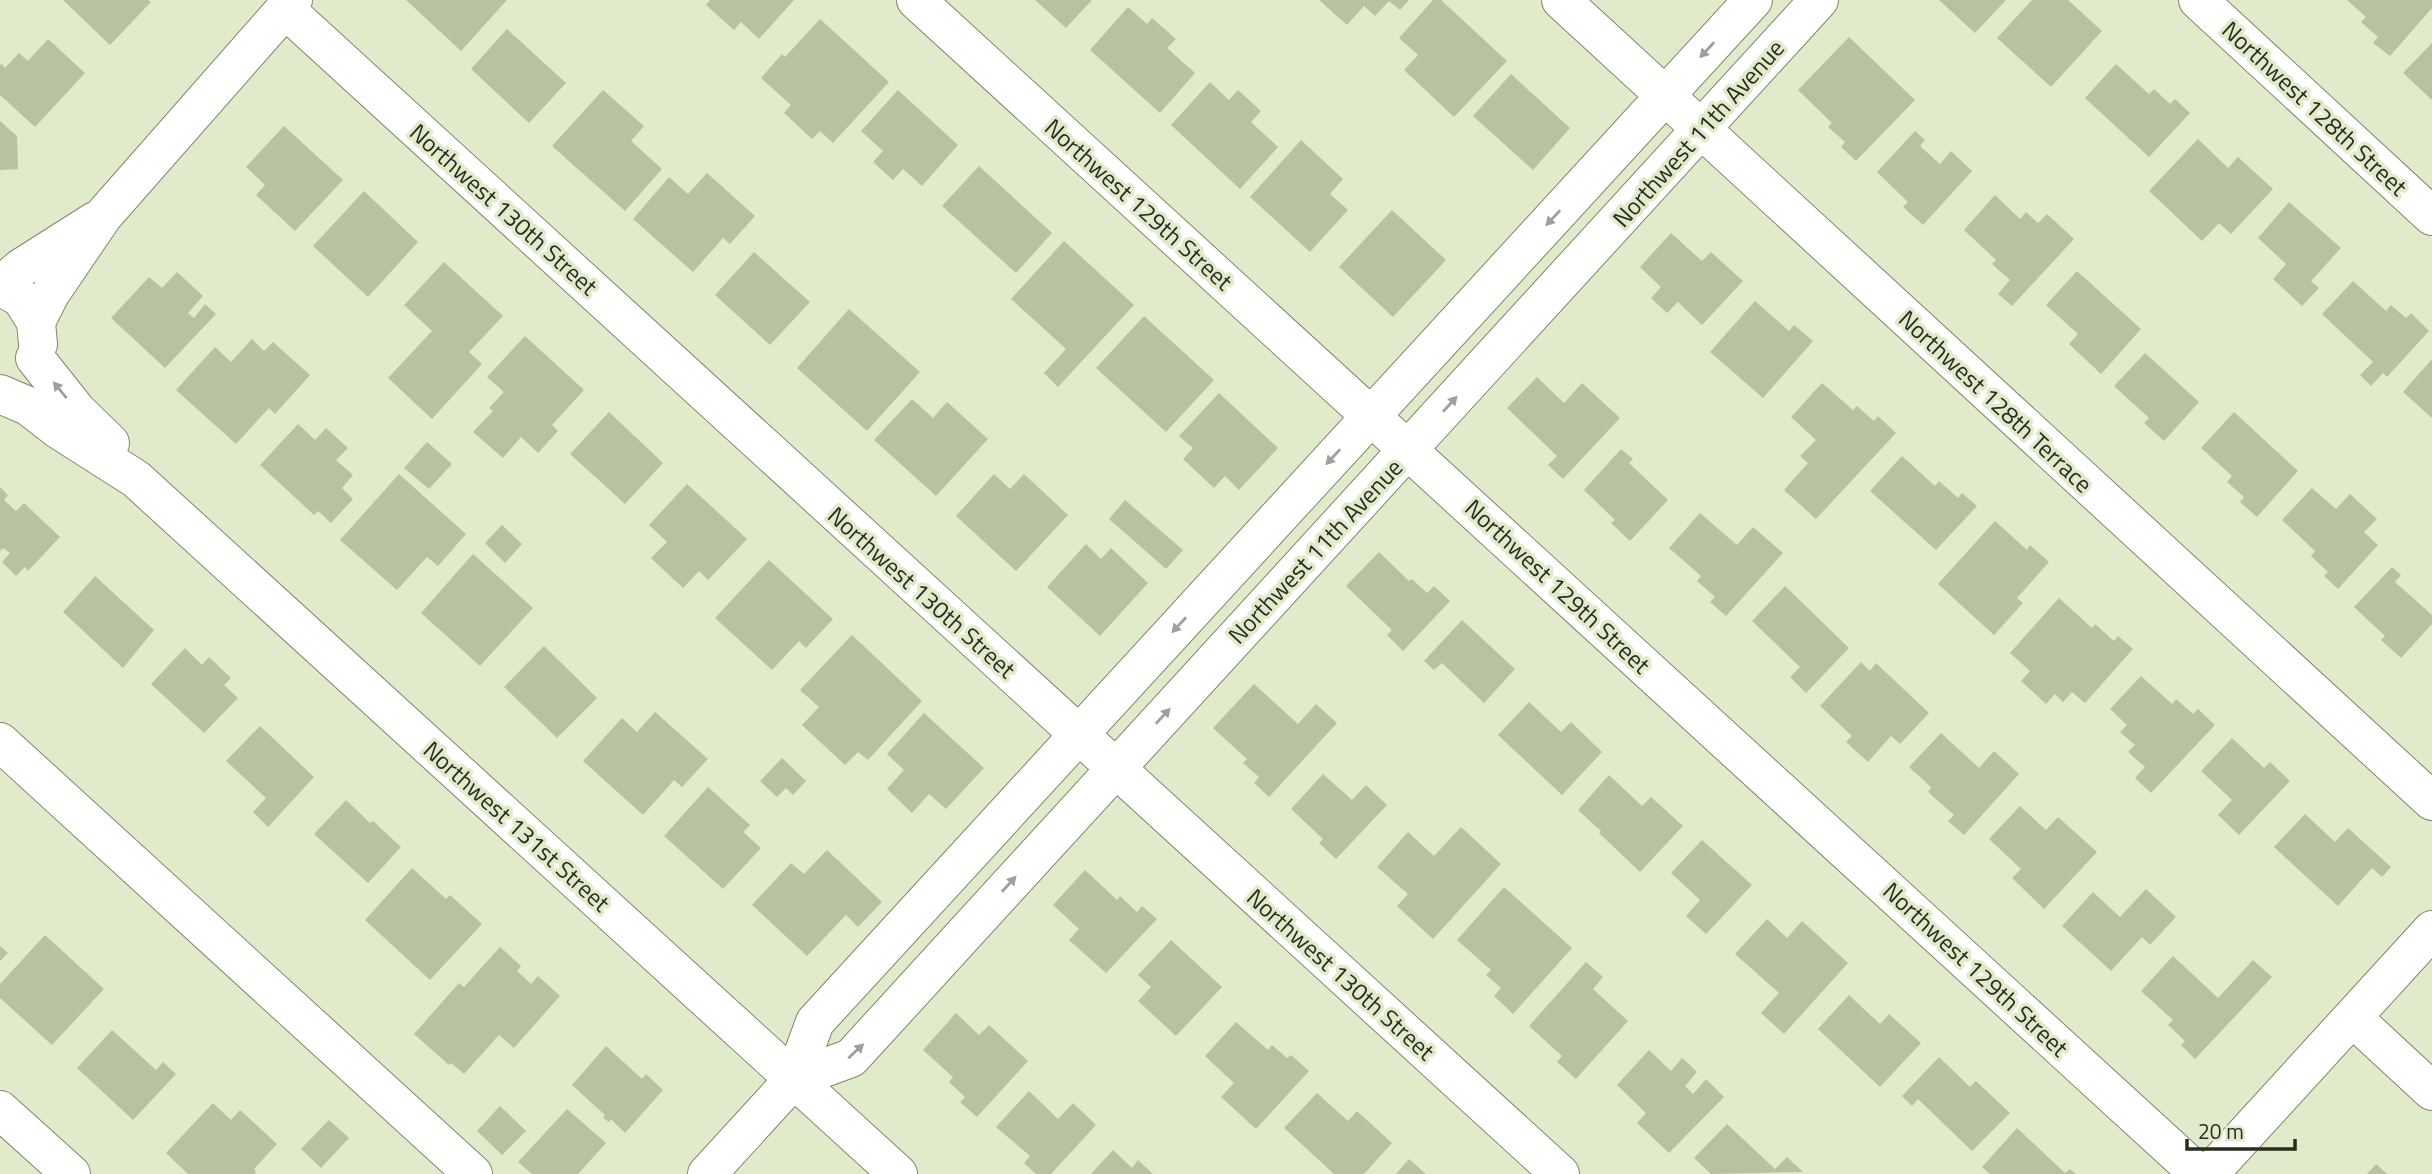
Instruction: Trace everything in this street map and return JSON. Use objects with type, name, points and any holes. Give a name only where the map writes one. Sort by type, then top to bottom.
[{"type":"street","name":"Northwest 129th Street","points":[[916,0],[2199,1174]]},
{"type":"street","name":"Northwest 128th Terrace","points":[[1560,0],[2432,801]]},
{"type":"street","name":"Northwest 11th Avenue","points":[[708,1174],[794,1079],[815,1022],[1753,0]]},
{"type":"street","name":"Northwest 11th Avenue","points":[[794,1079],[851,1058],[1819,0]]},
{"type":"street","name":"Northwest 128th Street","points":[[2198,0],[2432,216]]},
{"type":"street","points":[[0,389],[25,374],[50,294],[103,216],[289,5]]},
{"type":"street","name":"Northwest 130th Street","points":[[289,5],[1078,735],[1560,1174]]},
{"type":"street","points":[[0,286],[21,268],[103,216]]},
{"type":"street","name":"Northwest 131st Street","points":[[0,286],[21,298],[35,340],[77,411],[113,446],[136,479]]},
{"type":"street","name":"Northwest 131st Street","points":[[0,394],[28,406],[59,430],[136,479],[898,1174]]},
{"type":"street","points":[[0,742],[472,1174]]},
{"type":"street","points":[[2209,1174],[2432,930]]},
{"type":"street","points":[[2353,1018],[2432,1091]]},
{"type":"street","points":[[0,1110],[71,1174]]},
{"type":"building","points":[[63,0],[148,0],[151,2],[110,45]]},
{"type":"building","points":[[406,0],[507,0],[461,51]]},
{"type":"building","points":[[710,0],[794,0],[759,39],[741,22],[734,30],[706,5]]},
{"type":"building","points":[[1035,0],[1092,0],[1066,28]]},
{"type":"building","points":[[1319,0],[1409,0],[1400,10],[1389,1],[1375,16],[1364,6],[1347,25]]},
{"type":"building","points":[[1433,0],[1441,0],[1507,61],[1454,117],[1404,70],[1418,55],[1399,38]]},
{"type":"building","points":[[1939,0],[2006,0],[1975,33]]},
{"type":"building","points":[[2032,0],[2068,0],[2102,31],[2051,87],[1997,38]]},
{"type":"building","points":[[2347,0],[2432,0],[2432,8],[2390,56],[2373,43],[2378,37],[2361,22],[2366,17]]},
{"type":"building","points":[[1128,7],[1147,24],[1152,18],[1176,39],[1167,48],[1195,73],[1160,113],[1090,50]]},
{"type":"building","points":[[820,19],[889,82],[833,143],[820,131],[812,139],[784,113],[791,105],[761,78],[782,54],[785,57]]},
{"type":"building","points":[[507,29],[566,83],[529,123],[471,69]]},
{"type":"building","points":[[1849,37],[1915,100],[1856,161],[1841,147],[1845,142],[1828,127],[1832,123],[1798,90]]},
{"type":"building","points":[[48,39],[85,73],[35,127],[0,95],[0,65],[5,68],[19,53],[28,61]]},
{"type":"building","points":[[2432,43],[2432,100],[2403,73]]},
{"type":"building","points":[[2116,64],[2149,94],[2154,89],[2170,104],[2175,99],[2190,113],[2149,157],[2085,98]]},
{"type":"building","points":[[1511,74],[1570,128],[1533,170],[1473,116]]},
{"type":"building","points":[[1210,82],[1229,100],[1238,90],[1261,111],[1251,122],[1278,147],[1240,189],[1171,125]]},
{"type":"building","points":[[603,90],[644,126],[631,141],[662,169],[625,211],[552,146]]},
{"type":"building","points":[[898,90],[958,145],[922,186],[903,169],[893,180],[873,162],[883,151],[861,131]]},
{"type":"building","points":[[0,121],[17,136],[18,169],[0,170]]},
{"type":"building","points":[[284,126],[343,180],[295,231],[256,195],[265,185],[246,167]]},
{"type":"building","points":[[1915,131],[1925,140],[1920,146],[1940,164],[1951,151],[1972,171],[1923,225],[1903,207],[1908,202],[1877,172]]},
{"type":"building","points":[[2198,139],[2228,168],[2238,157],[2273,189],[2231,234],[2219,223],[2202,241],[2149,191]]},
{"type":"building","points":[[1301,140],[1343,179],[1330,194],[1348,210],[1310,252],[1250,197]]},
{"type":"building","points":[[979,166],[1052,233],[1016,273],[942,206]]},
{"type":"building","points":[[707,173],[755,216],[730,244],[723,238],[693,272],[633,219],[669,177],[688,194]]},
{"type":"building","points":[[364,191],[418,242],[368,297],[313,246]]},
{"type":"building","points":[[1995,195],[2020,219],[2026,212],[2038,223],[2047,214],[2074,239],[2012,306],[1998,294],[2010,280],[1992,264],[1996,260],[1964,230]]},
{"type":"building","points":[[2289,202],[2341,248],[2311,281],[2319,288],[2302,306],[2273,279],[2286,264],[2258,238]]},
{"type":"building","points":[[1392,210],[1446,260],[1393,317],[1339,267]]},
{"type":"building","points":[[1671,233],[1702,261],[1711,252],[1743,281],[1702,325],[1678,302],[1667,313],[1651,298],[1661,287],[1640,267]]},
{"type":"building","points":[[1064,241],[1134,305],[1058,387],[1044,373],[1066,349],[1011,299]]},
{"type":"building","points":[[754,252],[810,302],[770,345],[715,295]]},
{"type":"building","points":[[444,262],[503,316],[469,352],[482,364],[432,419],[388,378],[432,331],[404,305]]},
{"type":"building","points":[[2077,271],[2141,329],[2101,374],[2069,344],[2078,334],[2046,305]]},
{"type":"building","points":[[177,272],[203,296],[188,313],[194,318],[205,304],[216,314],[165,368],[111,318],[149,277],[162,288]]},
{"type":"building","points":[[2353,281],[2386,311],[2391,305],[2406,318],[2411,313],[2429,331],[2387,377],[2383,373],[2371,386],[2360,375],[2373,362],[2322,314]]},
{"type":"building","points":[[1755,301],[1789,331],[1794,325],[1813,341],[1763,398],[1710,352]]},
{"type":"building","points":[[849,309],[920,372],[867,431],[797,368]]},
{"type":"building","points":[[1144,316],[1214,380],[1166,432],[1096,368]]},
{"type":"building","points":[[525,336],[584,390],[552,425],[558,431],[538,453],[521,437],[503,458],[473,432],[493,411],[489,408],[504,392],[487,377]]},
{"type":"building","points":[[252,339],[264,351],[273,342],[310,375],[275,414],[269,408],[236,444],[176,390],[215,347],[231,362]]},
{"type":"building","points":[[2145,353],[2199,402],[2164,441],[2144,423],[2149,418],[2114,386]]},
{"type":"building","points":[[2432,359],[2432,418],[2403,392]]},
{"type":"building","points":[[1537,377],[1564,403],[1582,383],[1620,418],[1563,479],[1548,465],[1557,456],[1507,408]]},
{"type":"building","points":[[1822,383],[1853,410],[1857,406],[1874,421],[1878,416],[1896,433],[1816,519],[1784,490],[1808,463],[1800,456],[1816,440],[1791,417]]},
{"type":"building","points":[[1219,393],[1278,448],[1239,490],[1225,476],[1214,488],[1183,459],[1193,448],[1179,436]]},
{"type":"building","points":[[912,399],[933,418],[947,402],[988,439],[936,496],[874,440]]},
{"type":"building","points":[[609,412],[663,463],[625,504],[570,454]]},
{"type":"building","points":[[2234,412],[2298,471],[2257,517],[2240,502],[2244,497],[2227,482],[2232,476],[2201,448]]},
{"type":"building","points":[[298,424],[315,440],[326,428],[348,448],[336,460],[353,475],[342,488],[353,499],[331,523],[318,511],[314,515],[260,465]]},
{"type":"building","points":[[427,442],[452,464],[429,489],[404,468]]},
{"type":"building","points":[[1621,449],[1633,459],[1629,463],[1668,500],[1630,541],[1611,523],[1615,520],[1584,490]]},
{"type":"building","points":[[1902,456],[1935,486],[1939,481],[1958,498],[1962,493],[1977,506],[1936,550],[1870,491]]},
{"type":"building","points":[[399,474],[466,534],[438,566],[427,557],[397,590],[340,540]]},
{"type":"building","points":[[994,474],[1010,489],[1024,474],[1068,515],[1016,571],[956,516]]},
{"type":"building","points":[[687,484],[747,539],[708,580],[699,571],[683,588],[651,558],[667,542],[649,525]]},
{"type":"building","points":[[0,487],[8,495],[4,500],[16,511],[24,503],[60,537],[28,571],[25,567],[16,576],[2,562],[10,553],[3,548],[0,551]]},
{"type":"building","points":[[2312,488],[2336,509],[2350,494],[2377,519],[2364,532],[2378,545],[2338,589],[2324,576],[2328,572],[2311,556],[2315,551],[2282,520]]},
{"type":"building","points":[[1125,500],[1183,550],[1166,569],[1109,519]]},
{"type":"building","points":[[1700,513],[1737,545],[1753,527],[1783,553],[1726,616],[1710,602],[1715,597],[1697,581],[1701,576],[1669,548]]},
{"type":"building","points":[[1995,521],[2027,550],[2030,545],[2049,562],[2017,598],[2023,603],[1994,635],[1938,584]]},
{"type":"building","points":[[502,525],[522,544],[505,563],[485,543]]},
{"type":"building","points":[[1086,544],[1101,559],[1111,548],[1148,583],[1100,636],[1047,587]]},
{"type":"building","points":[[1379,552],[1409,581],[1412,579],[1427,593],[1434,586],[1450,601],[1403,651],[1387,635],[1392,630],[1346,586]]},
{"type":"building","points":[[473,554],[533,608],[480,666],[421,613]]},
{"type":"building","points":[[769,560],[833,619],[806,648],[799,641],[772,670],[715,618]]},
{"type":"building","points":[[2392,567],[2401,575],[2395,582],[2432,615],[2432,624],[2401,658],[2381,640],[2385,636],[2354,607]]},
{"type":"building","points":[[95,576],[154,630],[123,668],[63,612]]},
{"type":"building","points":[[1785,586],[1849,648],[1806,693],[1790,677],[1800,667],[1752,621]]},
{"type":"building","points":[[2059,598],[2092,628],[2095,624],[2114,641],[2118,636],[2133,649],[2085,703],[2072,692],[2063,702],[2055,694],[2046,704],[2021,681],[2030,671],[2010,653]]},
{"type":"building","points":[[1462,620],[1515,669],[1484,703],[1442,663],[1434,670],[1424,661]]},
{"type":"building","points":[[852,635],[922,701],[868,760],[858,752],[845,765],[802,725],[819,707],[800,690]]},
{"type":"building","points":[[544,646],[597,698],[557,738],[504,687]]},
{"type":"building","points":[[185,648],[202,665],[209,657],[231,678],[224,685],[238,698],[204,733],[151,684]]},
{"type":"building","points":[[1861,662],[1870,671],[1876,663],[1929,713],[1900,744],[1891,736],[1868,762],[1846,742],[1852,736],[1820,706]]},
{"type":"building","points":[[2141,676],[2172,704],[2176,699],[2193,714],[2198,709],[2215,725],[2151,793],[2135,778],[2145,767],[2128,752],[2135,745],[2120,732],[2127,725],[2110,709]]},
{"type":"building","points":[[1254,684],[1298,724],[1316,704],[1337,723],[1269,797],[1254,783],[1259,777],[1243,763],[1247,759],[1213,728]]},
{"type":"building","points":[[1529,702],[1561,732],[1571,722],[1602,752],[1562,795],[1498,735]]},
{"type":"building","points":[[655,712],[708,759],[682,787],[674,780],[643,815],[583,761],[622,718],[637,732]]},
{"type":"building","points":[[924,713],[984,768],[946,809],[929,794],[912,813],[887,789],[904,770],[887,754]]},
{"type":"building","points":[[260,726],[314,777],[268,827],[253,812],[266,798],[226,761]]},
{"type":"building","points":[[1941,733],[1979,768],[1994,751],[2019,774],[1964,835],[1948,821],[1954,815],[1928,792],[1931,787],[1909,767]]},
{"type":"building","points":[[2232,738],[2264,768],[2270,762],[2290,781],[2239,835],[2218,815],[2232,800],[2201,771]]},
{"type":"building","points":[[782,758],[806,781],[793,795],[786,788],[777,797],[760,781]]},
{"type":"building","points":[[1323,774],[1352,800],[1366,785],[1387,805],[1336,859],[1319,843],[1323,839],[1291,809]]},
{"type":"building","points":[[1609,775],[1642,806],[1651,797],[1683,826],[1640,872],[1578,810]]},
{"type":"building","points":[[708,787],[750,825],[743,832],[761,848],[723,889],[664,836]]},
{"type":"building","points":[[346,800],[401,847],[368,883],[314,834]]},
{"type":"building","points":[[2020,806],[2046,830],[2058,817],[2097,852],[2044,909],[2012,878],[2021,869],[1989,839]]},
{"type":"building","points":[[2305,814],[2335,842],[2348,828],[2391,867],[2382,877],[2372,868],[2338,906],[2274,847]]},
{"type":"building","points":[[1461,827],[1501,864],[1433,939],[1397,906],[1408,894],[1377,867],[1408,832],[1434,856]]},
{"type":"building","points":[[1702,840],[1752,885],[1706,934],[1686,916],[1700,900],[1671,873]]},
{"type":"building","points":[[827,850],[882,902],[858,927],[846,915],[807,956],[752,905],[791,863],[804,874]]},
{"type":"building","points":[[412,868],[446,899],[450,895],[482,924],[430,980],[365,920]]},
{"type":"building","points":[[1085,870],[1117,900],[1120,896],[1137,912],[1142,906],[1157,919],[1106,973],[1069,940],[1079,929],[1053,905]]},
{"type":"building","points":[[1504,887],[1572,948],[1513,1014],[1494,996],[1501,988],[1486,975],[1491,970],[1457,940]]},
{"type":"building","points":[[2146,889],[2176,917],[2150,945],[2142,937],[2111,971],[2062,926],[2093,892],[2120,917]]},
{"type":"building","points":[[1767,919],[1787,938],[1802,921],[1848,963],[1784,1034],[1761,1013],[1779,993],[1735,954]]},
{"type":"building","points":[[45,935],[104,989],[52,1045],[0,998],[0,984]]},
{"type":"building","points":[[1171,940],[1222,987],[1176,1036],[1138,1001],[1151,987],[1138,975]]},
{"type":"building","points":[[0,946],[8,953],[0,961]]},
{"type":"building","points":[[500,947],[521,966],[517,971],[531,984],[538,976],[560,996],[514,1048],[499,1035],[464,1074],[451,1063],[449,1065],[414,1034],[459,983],[464,987]]},
{"type":"building","points":[[2173,956],[2218,998],[2253,960],[2272,977],[2195,1059],[2181,1045],[2185,1041],[2168,1025],[2173,1020],[2141,991]]},
{"type":"building","points":[[1586,962],[1603,977],[1593,989],[1628,1021],[1576,1079],[1557,1062],[1562,1056],[1529,1026]]},
{"type":"building","points":[[1849,995],[1880,1024],[1889,1014],[1921,1043],[1880,1087],[1818,1029]]},
{"type":"building","points":[[956,1013],[979,1035],[989,1025],[1028,1061],[977,1117],[960,1102],[965,1097],[949,1082],[953,1077],[923,1050]]},
{"type":"building","points":[[1236,1022],[1268,1050],[1272,1045],[1287,1058],[1291,1055],[1309,1071],[1256,1129],[1221,1097],[1234,1083],[1205,1056]]},
{"type":"building","points":[[112,1030],[156,1070],[163,1062],[176,1074],[133,1120],[77,1068]]},
{"type":"building","points":[[606,1046],[642,1079],[646,1074],[663,1090],[625,1133],[611,1119],[609,1122],[603,1118],[605,1115],[572,1085]]},
{"type":"building","points":[[1649,1050],[1671,1071],[1682,1058],[1697,1072],[1685,1086],[1693,1094],[1706,1079],[1724,1097],[1669,1153],[1637,1123],[1646,1113],[1617,1085]]},
{"type":"building","points":[[1939,1057],[1970,1087],[1976,1081],[2010,1113],[1972,1151],[1918,1099],[1912,1106],[1902,1096]]},
{"type":"building","points":[[1029,1091],[1058,1119],[1073,1103],[1096,1125],[1051,1174],[1036,1174],[1024,1163],[1030,1156],[996,1127]]},
{"type":"building","points":[[1317,1093],[1348,1121],[1357,1111],[1392,1143],[1364,1174],[1334,1174],[1284,1128]]},
{"type":"building","points":[[213,1103],[231,1120],[240,1110],[277,1144],[254,1169],[254,1174],[188,1174],[166,1153]]},
{"type":"building","points":[[500,1106],[526,1131],[502,1155],[477,1131]]},
{"type":"building","points":[[567,1109],[606,1143],[578,1174],[532,1174],[518,1162]]},
{"type":"building","points":[[329,1120],[349,1138],[321,1168],[301,1149]]},
{"type":"building","points":[[1727,1124],[1775,1169],[1787,1157],[1803,1172],[1711,1174],[1694,1158]]},
{"type":"building","points":[[2017,1128],[2065,1173],[2070,1169],[2076,1174],[1990,1174],[1982,1167]]},
{"type":"building","points":[[1113,1150],[1132,1168],[1138,1160],[1153,1174],[1091,1174]]},
{"type":"building","points":[[1409,1159],[1426,1174],[1396,1174]]},
{"type":"building","points":[[2376,1164],[2387,1174],[2367,1174]]}]
